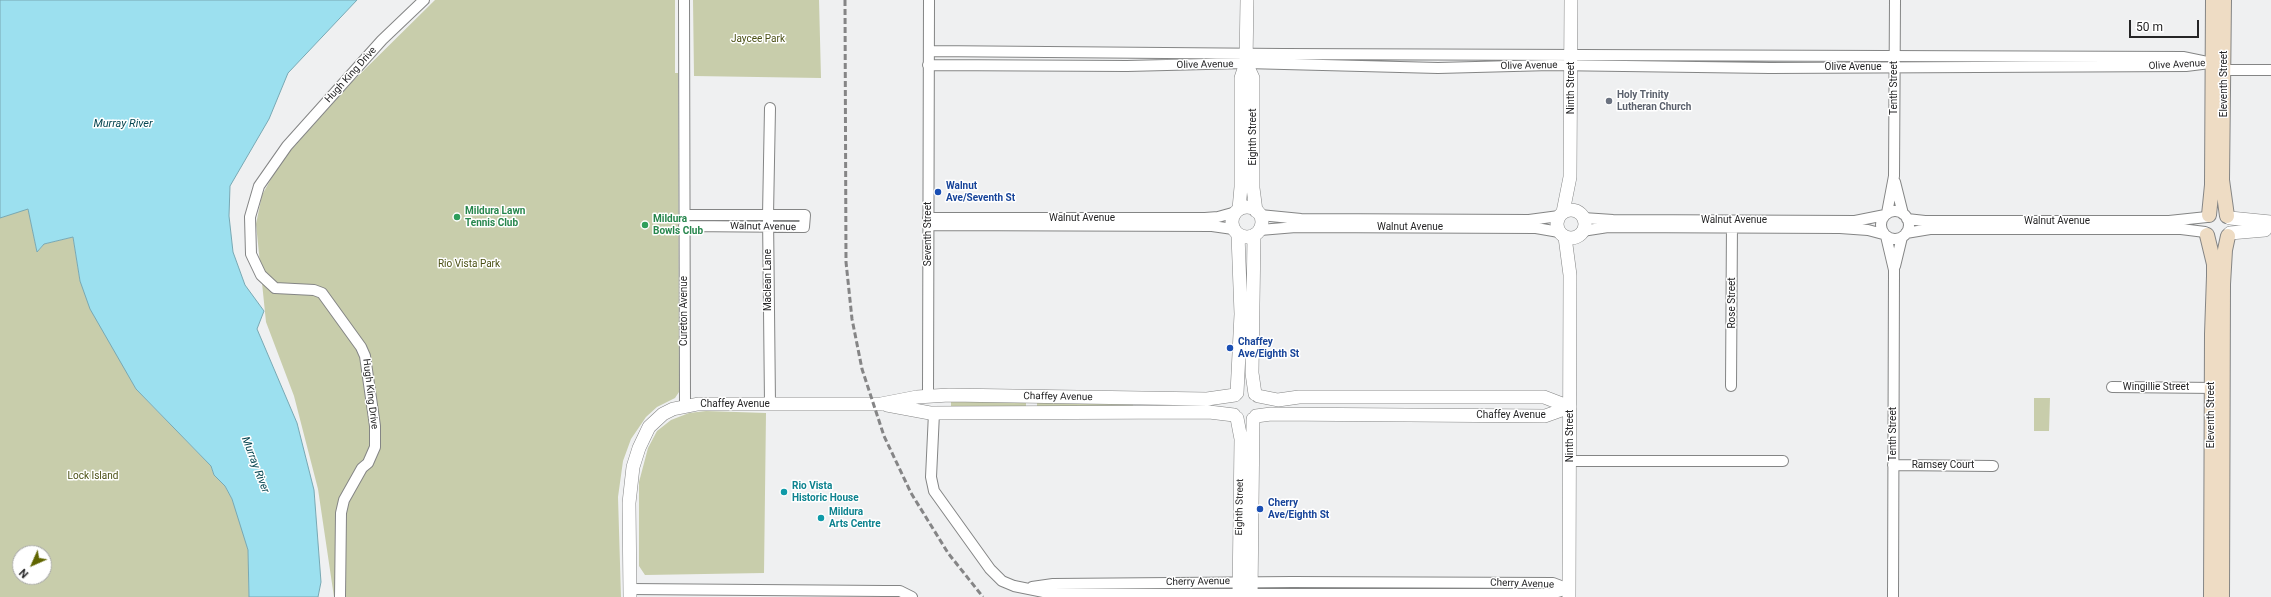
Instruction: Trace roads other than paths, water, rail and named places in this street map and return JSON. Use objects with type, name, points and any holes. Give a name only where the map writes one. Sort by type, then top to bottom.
[{"type":"main road","name":"Eleventh Street","points":[[2213,0],[2222,180],[2229,217]]},
{"type":"main road","name":"Eleventh Street","points":[[2208,216],[2212,185],[2216,68],[2224,0]]},
{"type":"main road","points":[[2220,212],[2229,217],[2232,226],[2229,234],[2220,240],[2215,240],[2206,234],[2204,224],[2208,216],[2220,212]]},
{"type":"main road","name":"Eleventh Street","points":[[2206,234],[2214,270],[2222,597]]},
{"type":"main road","name":"Eleventh Street","points":[[2211,597],[2217,388],[2224,265],[2229,234]]},
{"type":"street","name":"Hugh King Drive","points":[[340,597],[341,513],[344,500],[362,468],[368,463],[375,447],[375,426],[365,356],[328,298],[314,290],[275,288],[261,275],[252,254],[250,217],[259,186],[287,146],[382,40],[424,0]]},
{"type":"street","name":"Cureton Avenue","points":[[684,0],[684,405]]},
{"type":"street","name":"Seventh Street","points":[[928,0],[928,396]]},
{"type":"street","name":"Eighth Street","points":[[1247,0],[1247,58],[1253,78],[1253,188],[1258,213]]},
{"type":"street","name":"Ninth Street","points":[[1561,214],[1570,176],[1571,0]]},
{"type":"street","name":"Tenth Street","points":[[1886,214],[1894,176],[1895,0]]},
{"type":"street","name":"Olive Avenue","points":[[928,50],[1247,58],[1438,68],[1571,60],[1894,56],[2183,56],[2216,68]]},
{"type":"street","name":"Olive Avenue","points":[[928,65],[1127,66],[1247,58]]},
{"type":"street","name":"Eighth Street","points":[[1238,210],[1242,187],[1241,78],[1247,58]]},
{"type":"street","name":"Olive Avenue","points":[[1571,60],[1894,67],[2186,66],[2216,68]]},
{"type":"street","points":[[2216,68],[2271,70]]},
{"type":"street","name":"Maclean Lane","points":[[770,108],[768,215],[770,404]]},
{"type":"street","name":"Ninth Street","points":[[1570,176],[1581,215]]},
{"type":"street","name":"Tenth Street","points":[[1894,176],[1905,216]]},
{"type":"street","points":[[1248,207],[1258,213],[1262,225],[1257,233],[1252,373],[1261,409],[1255,418],[1245,420],[1236,416],[1231,407],[1236,394],[1241,314],[1236,232],[1232,220],[1238,210],[1248,207]]},
{"type":"street","name":"Walnut Avenue","points":[[928,221],[1205,218],[1218,217],[1238,210]]},
{"type":"street","points":[[1571,210],[1581,215],[1584,225],[1571,234],[1556,224],[1561,214],[1571,210]]},
{"type":"street","points":[[1895,211],[1905,216],[1909,226],[1904,235],[1894,239],[1885,235],[1881,222],[1886,214],[1895,211]]},
{"type":"street","name":"Walnut Avenue","points":[[1258,213],[1301,219],[1529,220],[1561,214]]},
{"type":"street","name":"Walnut Avenue","points":[[1257,233],[1296,227],[1528,228],[1571,234],[1608,227],[1855,221],[1886,214]]},
{"type":"street","name":"Walnut Avenue","points":[[684,226],[804,227],[805,215],[685,215]]},
{"type":"street","name":"Walnut Avenue","points":[[1581,215],[1613,220],[1854,228],[1885,235]]},
{"type":"street","name":"Walnut Avenue","points":[[1905,216],[1925,221],[2169,221],[2208,216]]},
{"type":"street","points":[[2229,217],[2271,222]]},
{"type":"street","name":"Walnut Avenue","points":[[928,221],[1212,226],[1236,232]]},
{"type":"street","name":"Rose Street","points":[[1731,386],[1732,224]]},
{"type":"street","name":"Walnut Avenue","points":[[1904,235],[1930,229],[2181,229],[2206,234]]},
{"type":"street","points":[[2229,234],[2271,230]]},
{"type":"street","points":[[1236,232],[1246,238],[1257,233]]},
{"type":"street","name":"Ninth Street","points":[[1569,593],[1571,234]]},
{"type":"street","name":"Tenth Street","points":[[1885,235],[1894,270],[1893,597]]},
{"type":"street","name":"Tenth Street","points":[[1894,270],[1904,235]]},
{"type":"street","name":"Wingillie Street","points":[[2112,388],[2217,388]]},
{"type":"street","points":[[1236,394],[1247,390],[1257,395]]},
{"type":"street","name":"Chaffey Avenue","points":[[881,404],[928,396],[1207,399],[1236,394]]},
{"type":"street","name":"Chaffey Avenue","points":[[1257,395],[1278,400],[1299,397],[1544,397],[1570,407]]},
{"type":"street","points":[[928,396],[931,412]]},
{"type":"street","points":[[1031,397],[1031,412]]},
{"type":"street","points":[[1354,414],[1355,397]]},
{"type":"street","points":[[1139,398],[1139,412]]},
{"type":"street","points":[[1465,398],[1465,415]]},
{"type":"street","name":"Chaffey Avenue","points":[[684,405],[881,404],[931,412],[1209,412],[1236,416]]},
{"type":"street","points":[[684,405],[673,408],[656,420],[644,436],[639,448],[630,491],[630,593],[900,591],[910,596]]},
{"type":"street","name":"Chaffey Avenue","points":[[1255,418],[1271,414],[1545,416],[1570,407]]},
{"type":"street","name":"Cherry Avenue","points":[[931,412],[931,483],[939,498],[998,577],[1014,586],[1053,594],[1245,591],[1407,582],[1553,583],[1569,593]]},
{"type":"street","name":"Eighth Street","points":[[1236,416],[1240,439],[1245,591]]},
{"type":"street","name":"Eighth Street","points":[[1245,591],[1255,418]]},
{"type":"street","points":[[1570,461],[1783,461]]},
{"type":"street","name":"Ramsey Court","points":[[1893,465],[1993,466]]},
{"type":"street","points":[[1407,582],[1408,596]]},
{"type":"street","name":"Cherry Avenue","points":[[1245,591],[1408,596],[1569,593]]},
{"type":"water","name":"Murray River","points":[[0,0],[357,0],[288,73],[269,119],[230,186],[229,216],[233,252],[245,285],[264,311],[257,329],[297,423],[314,490],[321,582],[318,597],[249,597],[248,550],[232,499],[225,486],[214,475],[211,466],[136,389],[90,309],[80,281],[73,237],[44,244],[37,252],[28,209],[0,218]]},
{"type":"railway","points":[[845,0],[846,262],[852,319],[862,369],[884,436],[911,493],[948,553],[983,597]]},
{"type":"place","name":"Holy Trinity Lutheran Church","points":[[1609,101]]},
{"type":"place","name":"Walnut Ave/Seventh St","points":[[938,192]]},
{"type":"place","name":"Mildura Lawn Tennis Club","points":[[457,217]]},
{"type":"place","name":"Mildura Bowls Club","points":[[645,225]]},
{"type":"place","name":"Chaffey Ave/Eighth St","points":[[1230,348]]},
{"type":"place","name":"Rio Vista Historic House","points":[[784,492]]},
{"type":"place","name":"Cherry Ave/Eighth St","points":[[1260,509]]},
{"type":"place","name":"Mildura Arts Centre","points":[[821,518]]},
{"type":"park label","name":"Jaycee Park","points":[[758,39]]},
{"type":"park label","name":"Rio Vista Park","points":[[469,264]]},
{"type":"park label","name":"Lock Island","points":[[93,476]]}]
